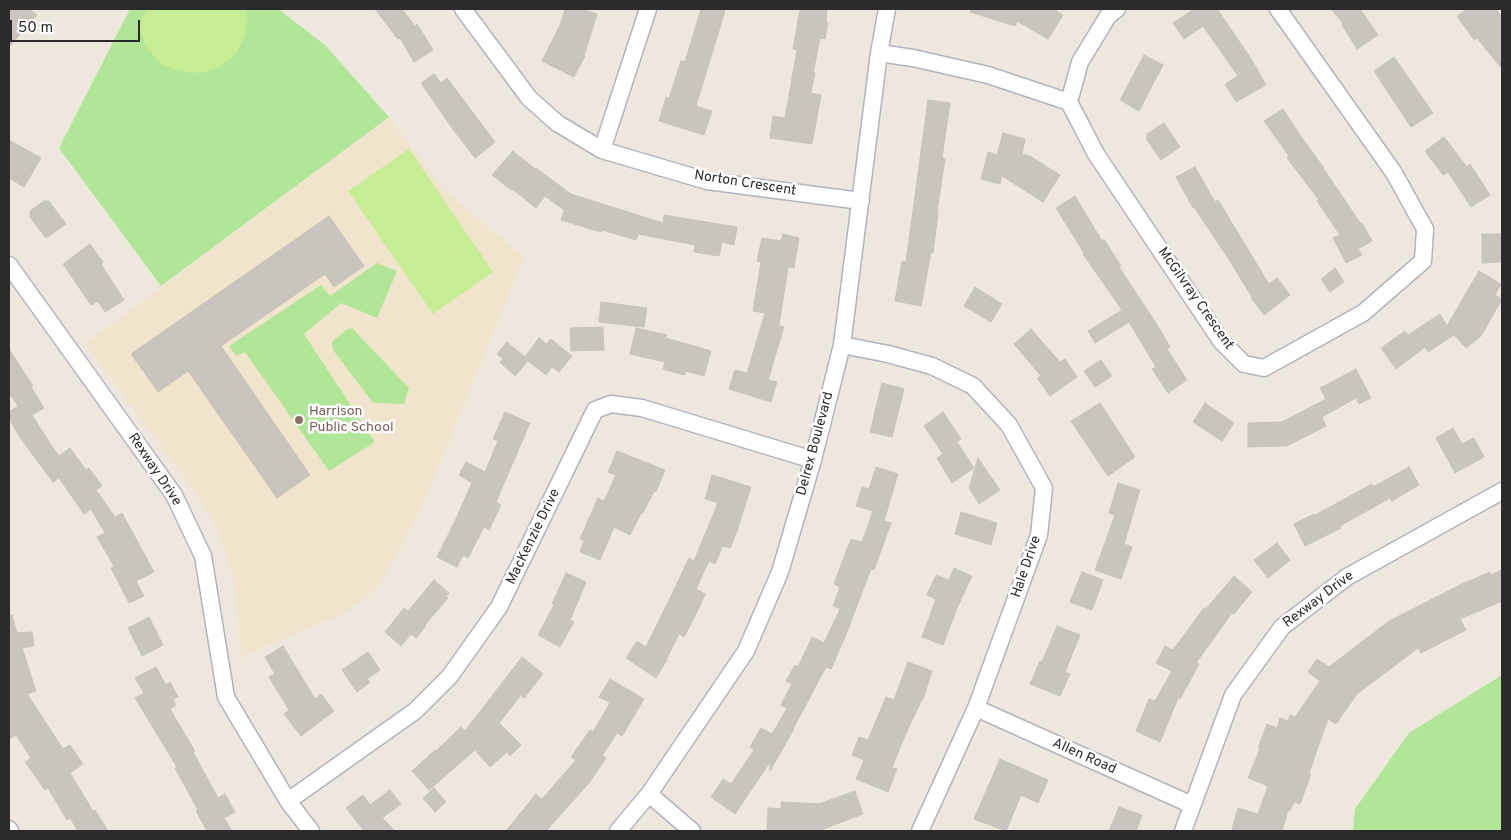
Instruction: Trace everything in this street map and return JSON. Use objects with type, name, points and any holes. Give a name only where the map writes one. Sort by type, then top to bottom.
[{"type":"street","name":"Norton Crescent","points":[[463,9],[530,98],[557,123],[602,150],[707,182],[861,201]]},
{"type":"street","points":[[602,150],[648,9]]},
{"type":"street","name":"Delrex Boulevard","points":[[618,831],[649,794],[746,651],[780,572],[813,460],[842,344],[879,54],[887,9]]},
{"type":"street","points":[[879,54],[912,58],[988,75],[1069,102],[1080,62],[1108,16],[1117,9]]},
{"type":"street","name":"McGilvray Crescent","points":[[1069,102],[1096,154],[1221,341],[1244,364],[1264,368],[1363,313],[1423,261],[1425,230],[1394,173],[1278,9]]},
{"type":"street","name":"Rexway Drive","points":[[9,265],[174,495],[203,556],[226,697],[288,801],[311,831]]},
{"type":"street","name":"Hale Drive","points":[[842,344],[932,366],[973,386],[1009,425],[1044,488],[1039,536],[976,708],[920,831]]},
{"type":"street","name":"MacKenzie Drive","points":[[288,801],[415,711],[450,676],[499,607],[595,410],[611,404],[642,408],[813,460]]},
{"type":"street","name":"Rexway Drive","points":[[1183,831],[1233,695],[1282,627],[1347,577],[1502,491]]},
{"type":"street","name":"Allen Road","points":[[976,708],[1192,805]]},
{"type":"street","points":[[649,794],[692,831]]},
{"type":"shaded area","name":"Harrison Public School","points":[[389,117],[443,189],[524,257],[422,507],[379,586],[345,613],[240,658],[237,603],[231,569],[218,532],[198,496],[85,344]]},
{"type":"green space","points":[[130,9],[278,9],[324,44],[389,117],[161,286],[59,148]]},
{"type":"green space","points":[[148,9],[246,9],[248,17],[245,36],[236,54],[220,67],[202,73],[186,72],[162,65],[147,48],[141,33],[136,29]]},
{"type":"green space","points":[[409,149],[493,272],[433,314],[348,191]]},
{"type":"green space","points":[[377,263],[397,271],[377,318],[341,303],[304,334],[375,442],[329,471],[245,352],[236,356],[229,346],[321,285],[330,296]]},
{"type":"green space","points":[[352,328],[409,388],[404,404],[373,403],[333,350],[332,342],[347,329]]},
{"type":"green space","points":[[1502,675],[1502,831],[1353,831],[1355,809],[1409,733]]},
{"type":"building","points":[[9,9],[29,9],[37,15],[9,47]]},
{"type":"building","points":[[375,9],[402,9],[415,26],[417,24],[433,50],[414,62],[400,38],[398,39]]},
{"type":"building","points":[[565,9],[580,9],[597,14],[585,56],[574,77],[542,61],[560,25]]},
{"type":"building","points":[[701,9],[725,11],[696,106],[712,111],[704,135],[659,121],[666,97],[669,98],[681,61],[685,62]]},
{"type":"building","points":[[800,9],[827,9],[826,22],[828,23],[825,39],[820,38],[813,73],[815,73],[811,93],[821,95],[812,144],[770,138],[773,116],[785,118],[797,50],[793,49]]},
{"type":"building","points":[[971,9],[1053,9],[1063,15],[1048,39],[1017,21],[1015,26],[970,12]]},
{"type":"building","points":[[1194,9],[1217,9],[1250,57],[1266,85],[1236,102],[1225,84],[1238,76],[1203,26],[1184,39],[1173,23]]},
{"type":"building","points":[[1331,9],[1360,9],[1378,35],[1357,49],[1342,25],[1343,23]]},
{"type":"building","points":[[1468,9],[1496,9],[1502,18],[1502,69],[1477,38],[1474,40],[1457,16]]},
{"type":"building","points":[[1144,55],[1163,65],[1139,111],[1120,100]]},
{"type":"building","points":[[1394,57],[1433,113],[1411,127],[1374,71]]},
{"type":"building","points":[[434,74],[441,83],[447,78],[495,142],[475,158],[421,83]]},
{"type":"building","points":[[928,100],[950,103],[942,158],[945,159],[933,253],[931,252],[921,306],[895,301],[902,261],[906,262]]},
{"type":"building","points":[[1283,109],[1362,223],[1372,241],[1358,249],[1362,255],[1346,263],[1333,238],[1340,235],[1317,201],[1319,200],[1287,158],[1289,156],[1264,121]]},
{"type":"building","points":[[1164,123],[1180,147],[1161,160],[1147,140],[1147,134]]},
{"type":"building","points":[[1003,133],[1025,139],[1022,154],[1030,156],[1060,175],[1043,202],[1002,176],[1000,184],[981,179],[988,152],[997,155]]},
{"type":"building","points":[[1444,137],[1467,167],[1470,164],[1490,195],[1471,207],[1448,172],[1443,175],[1425,151]]},
{"type":"building","points":[[9,140],[41,158],[24,187],[9,178]]},
{"type":"building","points":[[513,151],[571,194],[663,223],[664,215],[737,227],[734,245],[722,242],[719,256],[694,252],[695,245],[638,234],[636,240],[561,220],[564,210],[545,196],[536,208],[492,175]]},
{"type":"building","points":[[1195,167],[1215,202],[1218,200],[1269,284],[1277,278],[1290,295],[1264,315],[1251,298],[1228,258],[1193,208],[1176,177]]},
{"type":"building","points":[[1075,196],[1156,323],[1170,347],[1167,349],[1187,380],[1168,393],[1152,369],[1156,367],[1129,322],[1095,343],[1088,331],[1122,310],[1083,254],[1056,208]]},
{"type":"building","points":[[44,201],[49,201],[66,224],[46,238],[30,217],[30,211]]},
{"type":"building","points":[[329,216],[364,266],[334,287],[325,274],[221,346],[310,475],[277,498],[188,371],[158,392],[131,354]]},
{"type":"building","points":[[783,234],[799,238],[794,268],[788,267],[779,326],[784,327],[768,380],[777,382],[771,402],[729,389],[735,370],[747,373],[765,313],[753,311],[761,262],[757,261],[762,238],[781,241]]},
{"type":"building","points":[[1482,234],[1502,234],[1502,262],[1482,263]]},
{"type":"building","points":[[90,244],[103,262],[101,264],[124,300],[105,312],[98,301],[91,305],[63,264]]},
{"type":"building","points":[[1335,268],[1344,282],[1330,292],[1321,279]]},
{"type":"building","points":[[1479,271],[1501,284],[1495,295],[1502,299],[1481,336],[1466,348],[1454,335],[1428,352],[1425,347],[1396,369],[1381,348],[1405,331],[1408,335],[1440,314],[1447,326]]},
{"type":"building","points":[[975,287],[1002,304],[991,322],[964,306]]},
{"type":"building","points":[[601,302],[647,308],[644,327],[599,322]]},
{"type":"building","points":[[603,327],[604,350],[571,351],[570,328]]},
{"type":"building","points":[[636,328],[667,335],[666,338],[711,351],[704,376],[686,371],[684,375],[663,369],[665,362],[630,354]]},
{"type":"building","points":[[1031,329],[1060,362],[1065,359],[1077,377],[1050,396],[1037,378],[1041,376],[1014,344]]},
{"type":"building","points":[[539,338],[546,344],[551,339],[572,356],[559,372],[552,367],[546,375],[528,361],[515,376],[500,362],[503,359],[497,354],[507,342],[525,357]]},
{"type":"building","points":[[9,349],[33,386],[31,387],[44,408],[32,415],[51,445],[59,456],[70,448],[86,470],[89,468],[102,486],[96,490],[115,517],[122,513],[154,572],[136,581],[144,596],[129,603],[111,568],[114,566],[97,537],[105,533],[91,509],[84,514],[59,478],[53,482],[21,439],[9,419],[9,412],[18,406],[9,393]]},
{"type":"building","points":[[1101,360],[1112,376],[1095,387],[1084,371]]},
{"type":"building","points":[[1356,369],[1371,398],[1359,404],[1356,398],[1322,417],[1326,426],[1287,446],[1248,447],[1248,423],[1282,422],[1326,399],[1320,388]]},
{"type":"building","points":[[882,383],[904,389],[892,437],[870,432]]},
{"type":"building","points":[[1100,403],[1135,457],[1108,476],[1071,421]]},
{"type":"building","points":[[1205,403],[1234,423],[1222,441],[1193,422]]},
{"type":"building","points":[[505,412],[530,423],[496,502],[501,505],[489,530],[484,527],[468,558],[463,555],[457,567],[437,557],[472,483],[459,475],[466,462],[485,472],[498,441],[493,439]]},
{"type":"building","points":[[943,412],[961,439],[957,442],[974,468],[952,483],[937,458],[943,454],[924,426]]},
{"type":"building","points":[[1453,428],[1462,444],[1474,438],[1484,457],[1455,473],[1436,438]]},
{"type":"building","points":[[617,451],[665,470],[656,492],[654,491],[630,535],[614,527],[600,560],[580,552],[584,541],[580,539],[598,498],[604,501],[616,475],[608,472]]},
{"type":"building","points":[[978,458],[1000,490],[979,504],[969,488]]},
{"type":"building","points":[[876,467],[898,474],[884,521],[891,523],[874,570],[871,569],[831,669],[826,667],[770,771],[770,762],[735,814],[711,797],[723,779],[731,784],[754,750],[750,747],[761,728],[772,734],[787,708],[781,705],[792,684],[786,681],[795,665],[798,667],[812,637],[824,643],[840,609],[833,606],[840,587],[834,584],[841,565],[851,539],[862,542],[873,511],[856,506],[862,487],[869,489]]},
{"type":"building","points":[[1409,467],[1419,485],[1392,501],[1390,498],[1340,526],[1341,528],[1305,546],[1294,524],[1315,515],[1372,484],[1373,487]]},
{"type":"building","points":[[712,475],[751,487],[730,548],[723,546],[715,564],[709,561],[696,589],[705,594],[698,610],[684,637],[679,634],[656,678],[626,658],[637,641],[646,647],[689,558],[694,561],[718,503],[705,499]]},
{"type":"building","points":[[1118,483],[1140,490],[1124,544],[1132,547],[1121,579],[1095,570],[1115,515],[1109,513]]},
{"type":"building","points":[[961,512],[997,523],[991,545],[955,534]]},
{"type":"building","points":[[1277,543],[1290,560],[1268,578],[1254,560]]},
{"type":"building","points":[[954,568],[972,576],[943,645],[922,637],[936,599],[927,595],[936,575],[949,580]]},
{"type":"building","points":[[1502,570],[1502,601],[1460,619],[1466,630],[1421,653],[1418,648],[1357,694],[1336,724],[1328,719],[1300,804],[1294,802],[1290,811],[1288,810],[1282,831],[1239,831],[1232,829],[1238,808],[1258,814],[1268,786],[1248,778],[1260,749],[1258,748],[1267,724],[1277,728],[1280,718],[1288,721],[1290,715],[1295,717],[1320,681],[1308,672],[1317,659],[1329,667],[1389,621],[1462,584],[1490,572],[1491,575]]},
{"type":"building","points":[[1082,572],[1103,580],[1092,610],[1070,602]]},
{"type":"building","points":[[566,573],[586,582],[570,620],[574,622],[560,647],[538,635],[554,605],[552,604]]},
{"type":"building","points":[[1234,576],[1252,592],[1234,614],[1232,613],[1196,663],[1199,664],[1180,699],[1178,698],[1160,742],[1136,731],[1149,699],[1155,701],[1172,671],[1156,663],[1165,646],[1173,650],[1204,608],[1206,609]]},
{"type":"building","points":[[434,580],[449,593],[446,596],[448,598],[416,638],[411,634],[401,646],[385,632],[404,608],[408,611]]},
{"type":"building","points":[[12,615],[17,633],[32,632],[34,646],[22,648],[36,691],[27,694],[63,749],[70,745],[83,764],[70,773],[93,811],[95,810],[108,831],[78,831],[70,818],[67,820],[48,788],[45,790],[25,762],[31,758],[16,735],[9,739],[9,616]]},
{"type":"building","points":[[149,617],[163,645],[142,656],[128,628]]},
{"type":"building","points":[[1057,626],[1080,635],[1065,672],[1070,674],[1060,696],[1030,684],[1040,661],[1042,662]]},
{"type":"building","points":[[283,646],[315,699],[321,694],[334,711],[301,736],[284,714],[289,710],[269,677],[275,674],[265,657]]},
{"type":"building","points":[[368,652],[380,670],[367,679],[370,682],[357,692],[342,670]]},
{"type":"building","points":[[522,657],[543,674],[524,698],[521,695],[499,723],[521,745],[510,756],[507,752],[490,767],[475,750],[429,790],[412,771],[461,727],[465,731]]},
{"type":"building","points":[[908,662],[932,671],[923,699],[892,768],[897,769],[888,792],[856,779],[864,760],[852,755],[859,737],[868,740],[886,697],[894,700]]},
{"type":"building","points":[[156,667],[166,685],[170,682],[178,697],[173,699],[176,705],[170,709],[195,751],[193,752],[218,798],[225,794],[235,812],[224,818],[232,831],[207,831],[175,768],[177,767],[135,698],[144,693],[135,678]]},
{"type":"building","points":[[610,679],[644,699],[622,736],[617,733],[602,756],[606,758],[589,783],[546,831],[506,831],[536,794],[542,799],[576,760],[571,757],[590,730],[593,732],[610,703],[599,697]]},
{"type":"building","points":[[1000,759],[1048,780],[1038,803],[1021,795],[1006,831],[974,819]]},
{"type":"building","points":[[434,788],[446,802],[435,812],[423,798]]},
{"type":"building","points":[[390,790],[401,804],[382,818],[395,831],[364,831],[346,808],[363,795],[370,805]]},
{"type":"building","points":[[855,791],[863,814],[818,831],[767,830],[768,808],[781,809],[781,802],[819,804]]},
{"type":"building","points":[[1119,807],[1142,815],[1136,831],[1109,831]]},
{"type":"place","name":"Harrison Public School","points":[[299,420]]}]
